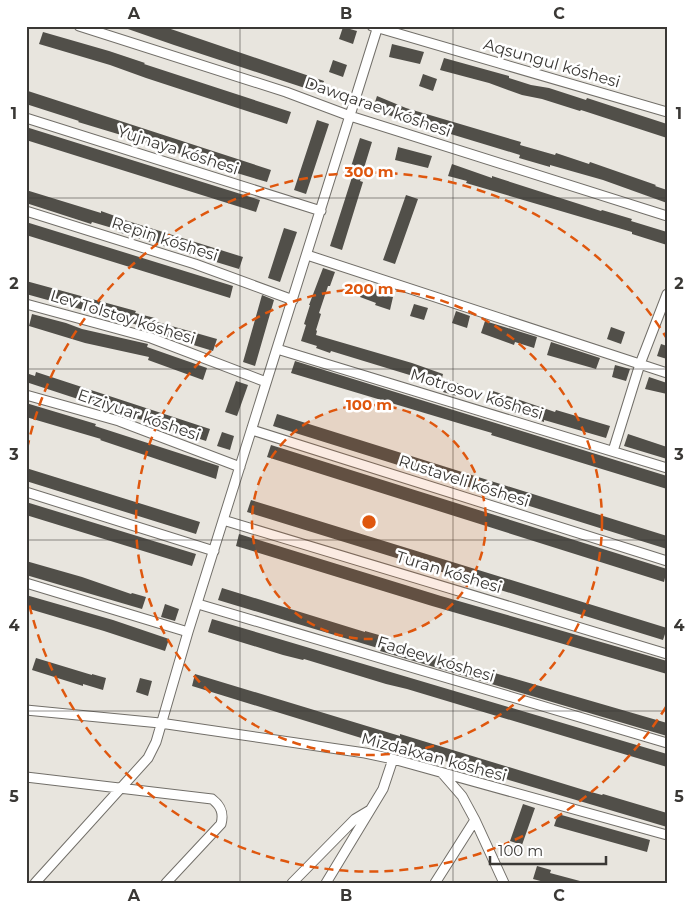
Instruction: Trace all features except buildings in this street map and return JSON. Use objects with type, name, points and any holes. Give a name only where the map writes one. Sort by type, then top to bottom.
[{"type":"street","name":"Dawqaraev kóshesi","points":[[79,26],[286,92],[350,116],[667,216]]},
{"type":"street","points":[[35,883],[123,788],[148,758],[156,742],[188,632],[321,211],[376,27]]},
{"type":"street","name":"Aqsungul kóshesi","points":[[376,27],[667,112]]},
{"type":"street","name":"Yujnaya kóshesi","points":[[26,118],[321,211]]},
{"type":"street","name":"Repin kóshesi","points":[[26,212],[195,264],[293,300]]},
{"type":"street","points":[[307,255],[667,373]]},
{"type":"street","points":[[613,451],[640,364],[667,294]]},
{"type":"street","name":"Lev Tolstoy kóshesi","points":[[26,304],[151,338],[266,382]]},
{"type":"street","name":"Motrosov kóshesi","points":[[278,349],[667,468]]},
{"type":"street","name":"Erziyuar kóshesi","points":[[26,394],[119,421],[240,467]]},
{"type":"street","name":"Rustaveli kóshesi","points":[[252,430],[667,561]]},
{"type":"street","points":[[26,492],[214,551]]},
{"type":"street","name":"Turan kóshesi","points":[[224,520],[667,654]]},
{"type":"street","points":[[26,582],[188,632]]},
{"type":"street","name":"Fadeev kóshesi","points":[[198,604],[667,743]]},
{"type":"street","name":"Mizdakxan kóshesi","points":[[26,710],[160,723],[365,753],[393,759],[667,835]]},
{"type":"street","points":[[326,883],[383,789],[393,759]]},
{"type":"street","points":[[442,773],[462,796],[504,883]]},
{"type":"street","points":[[26,776],[212,799],[219,804],[222,811],[221,824],[166,883]]},
{"type":"street","points":[[292,883],[355,819],[371,809]]},
{"type":"street","points":[[435,883],[475,820]]}]
